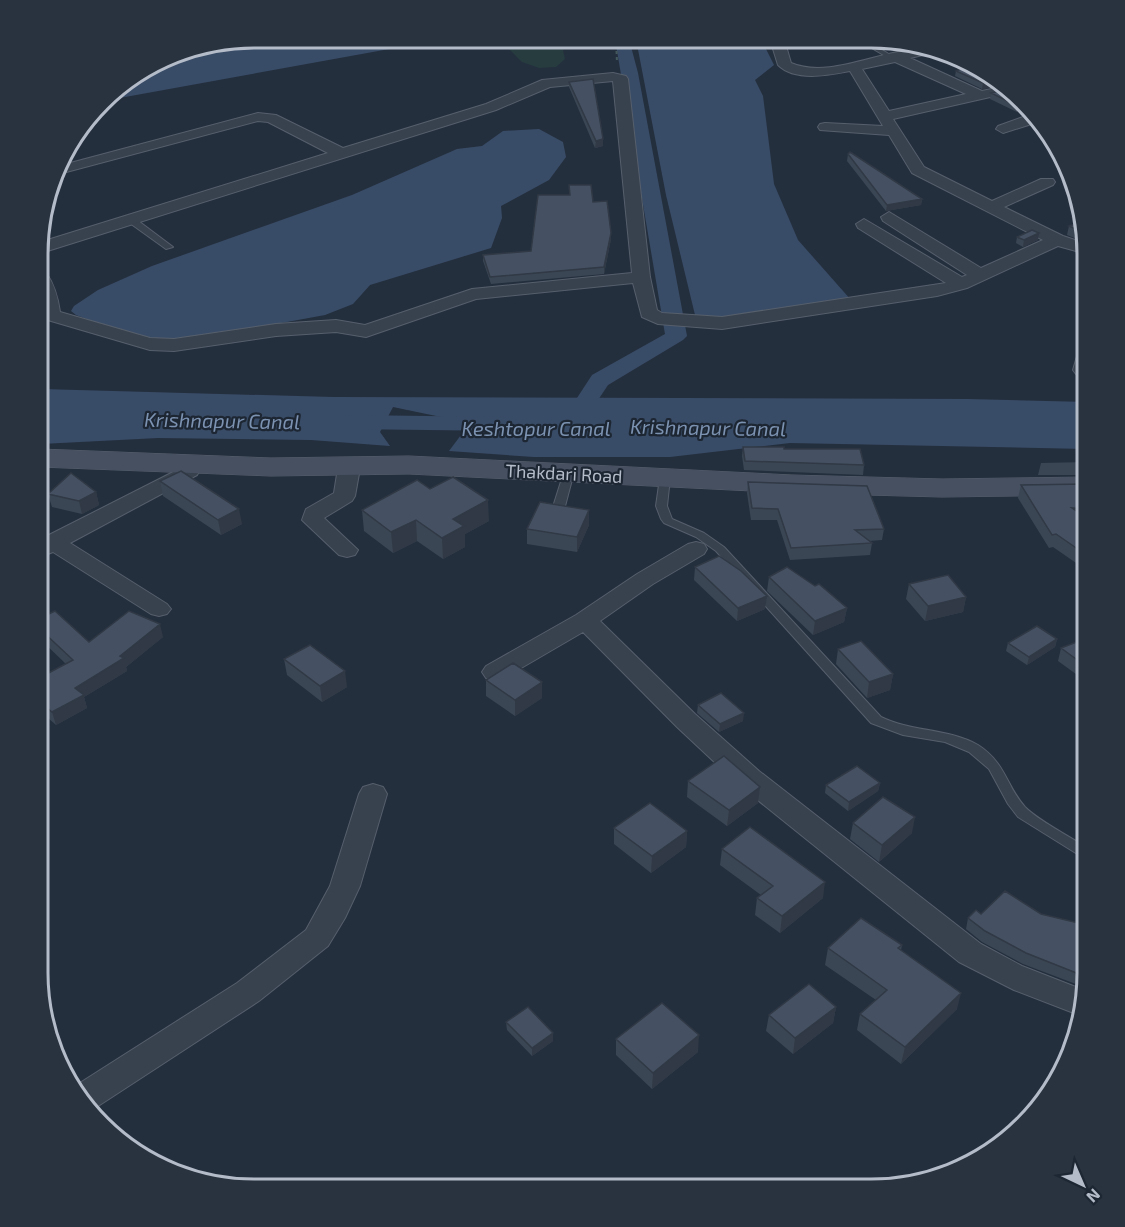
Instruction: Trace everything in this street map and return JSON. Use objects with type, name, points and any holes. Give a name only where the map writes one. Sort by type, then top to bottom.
[{"type":"street","points":[[780,48],[785,66],[792,70],[855,69],[916,53]]},
{"type":"street","points":[[896,58],[938,74],[981,96]]},
{"type":"street","points":[[855,69],[918,170],[1051,237],[1077,246]]},
{"type":"street","points":[[49,246],[491,107],[547,83],[618,78],[621,80],[640,277],[648,312],[658,318],[698,322],[734,321],[937,291],[961,284],[980,275],[1072,226]]},
{"type":"street","points":[[886,116],[997,92]]},
{"type":"street","points":[[67,168],[258,117],[271,118],[342,154]]},
{"type":"street","points":[[1003,129],[1028,120]]},
{"type":"street","points":[[825,127],[895,130]]},
{"type":"street","points":[[991,207],[1047,182]]},
{"type":"street","points":[[889,217],[980,275]]},
{"type":"street","points":[[864,224],[961,284]]},
{"type":"street","points":[[48,314],[150,344],[174,345],[276,330],[336,326],[366,331],[481,292],[640,277]]},
{"type":"street","name":"Thakdari Road","points":[[48,459],[189,474],[409,465],[792,484],[942,488],[1077,486]]},
{"type":"street","points":[[347,550],[313,520],[314,514],[344,496],[349,468]]},
{"type":"street","points":[[48,545],[189,474]]},
{"type":"street","points":[[48,547],[159,609]]},
{"type":"street","points":[[495,672],[585,620],[645,579],[696,549]]},
{"type":"street","points":[[585,620],[612,644],[662,698],[748,777],[970,953],[999,971],[1027,984],[1075,1001]]},
{"type":"street","points":[[88,1095],[248,992],[317,938],[330,918],[345,886],[373,794]]},
{"type":"lane","points":[[877,48],[896,58]]},
{"type":"lane","points":[[130,219],[169,247]]},
{"type":"lane","points":[[558,510],[569,472]]},
{"type":"lane","points":[[666,478],[663,517],[712,542],[720,549],[876,720],[893,728],[944,736],[966,744],[988,759],[1001,774],[1014,805],[1077,848]]},
{"type":"green space","points":[[508,48],[566,48],[563,50],[565,59],[556,67],[539,68],[522,62]]},
{"type":"water","points":[[240,48],[395,48],[119,98],[163,69],[214,52]]},
{"type":"water","points":[[638,48],[766,48],[774,65],[755,80],[763,96],[774,184],[798,240],[851,300],[722,321],[696,319],[666,195]]},
{"type":"water","points":[[539,129],[563,142],[566,157],[549,180],[501,206],[502,218],[491,248],[370,285],[353,304],[325,315],[193,339],[161,341],[116,330],[71,311],[74,306],[98,290],[152,266],[352,195],[457,149],[482,146],[503,131]]},
{"type":"water","name":"Keshtopur Canal","points":[[48,389],[333,397],[967,399],[1077,402],[1077,449],[790,443],[670,457],[534,457],[449,451],[470,423],[393,407],[380,432],[390,446],[311,440],[158,438],[48,444]]},
{"type":"building","points":[[960,69],[984,83],[983,83],[956,71]]},
{"type":"building","points":[[593,79],[603,139],[596,141],[569,82]]},
{"type":"building","points":[[997,92],[1010,102],[991,93]]},
{"type":"building","points":[[850,152],[922,199],[887,205],[848,154]]},
{"type":"building","points":[[569,185],[591,185],[593,202],[607,201],[611,233],[604,267],[490,277],[483,255],[531,251],[538,195],[570,195]]},
{"type":"building","points":[[1032,230],[1039,233],[1024,240],[1017,237]]},
{"type":"building","points":[[743,447],[860,449],[864,465],[745,461]]},
{"type":"building","points":[[181,471],[239,509],[218,520],[160,481]]},
{"type":"building","points":[[71,473],[96,492],[79,501],[48,494]]},
{"type":"building","points":[[453,477],[488,500],[453,519],[464,526],[442,538],[416,520],[391,532],[362,510],[417,480],[430,489]]},
{"type":"building","points":[[748,482],[867,486],[884,529],[855,530],[872,543],[791,548],[778,509],[752,508]]},
{"type":"building","points":[[1077,484],[1077,508],[1072,508],[1077,511],[1077,549],[1056,534],[1052,535],[1021,485]]},
{"type":"building","points":[[540,502],[589,510],[577,537],[527,529]]},
{"type":"building","points":[[719,556],[741,571],[767,596],[738,608],[695,567]]},
{"type":"building","points":[[787,567],[815,586],[819,584],[847,608],[815,621],[769,577]]},
{"type":"building","points":[[948,575],[966,597],[928,606],[909,584]]},
{"type":"building","points":[[55,611],[89,642],[129,611],[160,624],[120,656],[124,658],[75,688],[84,695],[52,712],[48,709],[48,673],[73,660],[48,637],[48,614]]},
{"type":"building","points":[[1037,626],[1057,639],[1029,657],[1008,643]]},
{"type":"building","points":[[861,641],[893,674],[869,682],[838,649]]},
{"type":"building","points":[[1077,642],[1077,660],[1061,648]]},
{"type":"building","points":[[310,645],[345,671],[320,686],[284,659]]},
{"type":"building","points":[[513,663],[542,682],[515,700],[486,680]]},
{"type":"building","points":[[721,693],[744,713],[720,724],[698,705]]},
{"type":"building","points":[[724,756],[760,787],[729,810],[688,781]]},
{"type":"building","points":[[857,766],[880,783],[849,802],[826,785]]},
{"type":"building","points":[[883,797],[915,817],[882,845],[853,823]]},
{"type":"building","points":[[650,803],[687,831],[652,856],[614,828]]},
{"type":"building","points":[[750,827],[825,882],[782,916],[757,898],[773,886],[722,849]]},
{"type":"building","points":[[1005,891],[1041,914],[1077,923],[1077,973],[1026,953],[985,931],[968,918],[976,910],[981,914]]},
{"type":"building","points":[[861,918],[902,945],[898,948],[961,993],[905,1047],[860,1014],[887,990],[828,948]]},
{"type":"building","points":[[809,984],[836,1007],[795,1038],[769,1015]]},
{"type":"building","points":[[662,1003],[699,1035],[653,1073],[616,1039]]},
{"type":"building","points":[[528,1007],[553,1033],[532,1048],[506,1022]]},
{"type":"waterway","points":[[588,398],[600,380],[676,336],[624,48]]},
{"type":"waterway","name":"Krishnapur Canal","points":[[348,422],[507,424]]}]
